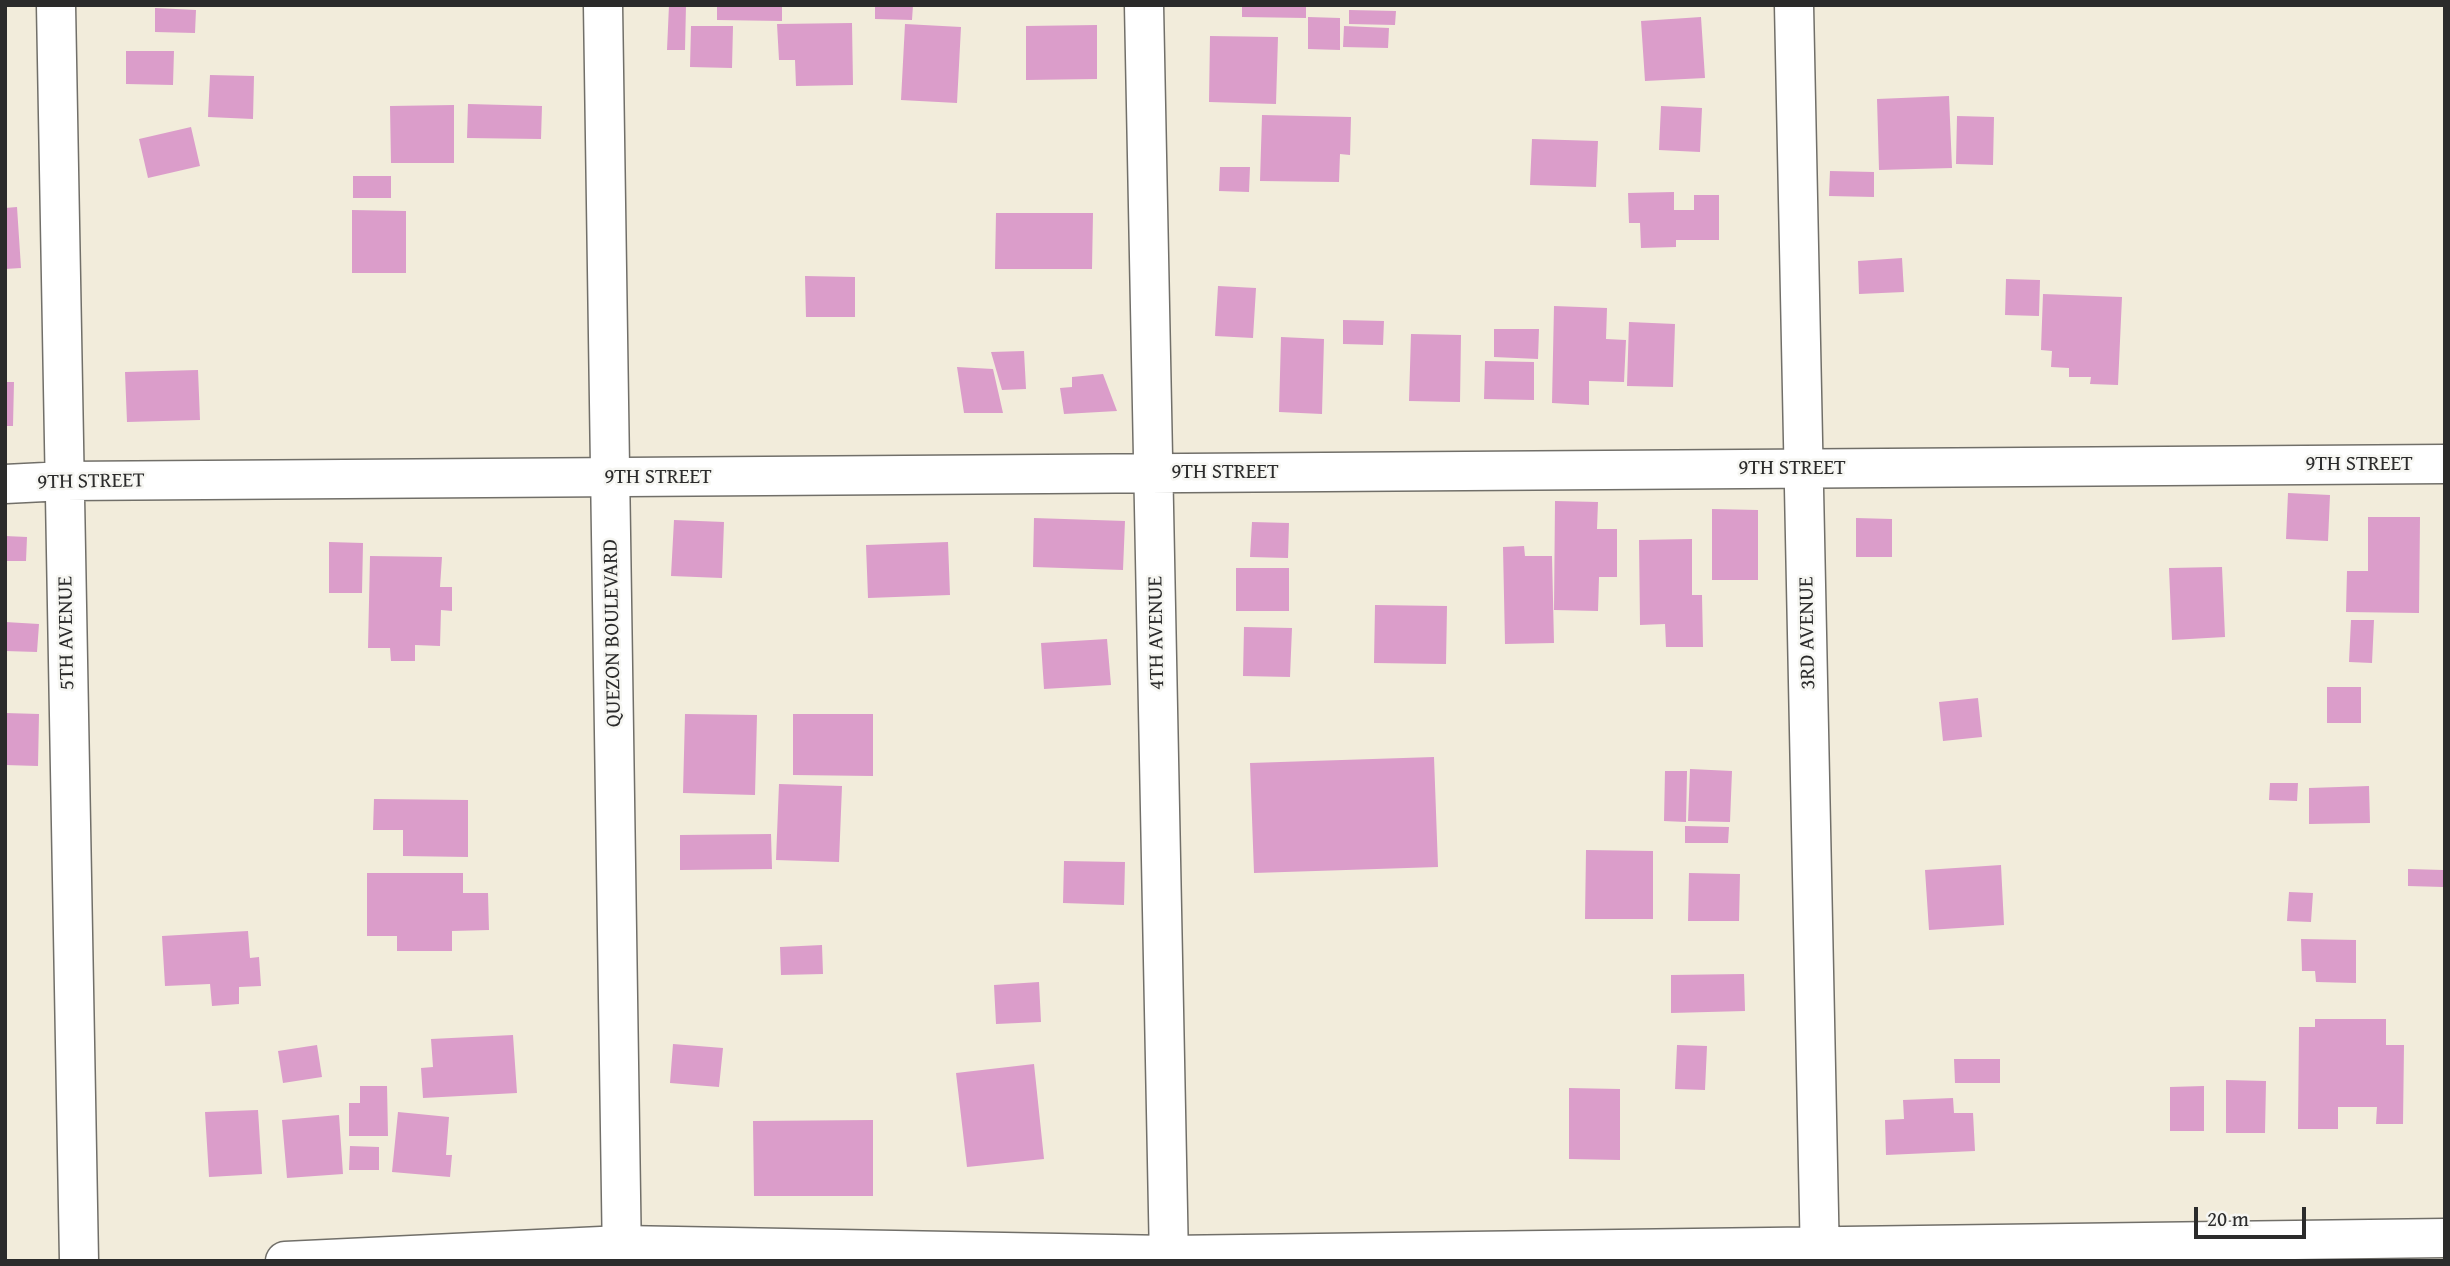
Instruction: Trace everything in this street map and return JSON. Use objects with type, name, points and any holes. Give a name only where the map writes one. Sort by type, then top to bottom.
[{"type":"main road","name":"5TH AVENUE","points":[[56,5],[79,1261]]},
{"type":"main road","name":"QUEZON BOULEVARD","points":[[603,5],[622,1253]]},
{"type":"main road","name":"4TH AVENUE","points":[[1144,5],[1169,1258]]},
{"type":"main road","name":"3RD AVENUE","points":[[1794,5],[1820,1253]]},
{"type":"main road","name":"9TH STREET","points":[[5,484],[65,481],[2445,464]]},
{"type":"main road","points":[[285,1261],[622,1253],[1169,1258],[1820,1253],[2445,1238]]},
{"type":"building","points":[[669,5],[686,5],[685,50],[667,50]]},
{"type":"building","points":[[717,5],[782,5],[782,21],[717,20]]},
{"type":"building","points":[[875,5],[913,5],[912,20],[875,19]]},
{"type":"building","points":[[1242,5],[1306,5],[1306,18],[1242,17]]},
{"type":"building","points":[[155,8],[196,10],[195,33],[155,32]]},
{"type":"building","points":[[1349,10],[1396,11],[1395,25],[1349,24]]},
{"type":"building","points":[[1308,17],[1340,18],[1340,50],[1308,49]]},
{"type":"building","points":[[1701,17],[1705,78],[1645,81],[1641,21]]},
{"type":"building","points":[[852,23],[853,85],[796,86],[795,60],[779,60],[777,24]]},
{"type":"building","points":[[905,24],[961,27],[957,103],[901,100]]},
{"type":"building","points":[[1097,25],[1097,79],[1026,80],[1026,26]]},
{"type":"building","points":[[691,26],[733,26],[732,68],[690,67]]},
{"type":"building","points":[[1344,26],[1389,28],[1388,48],[1343,47]]},
{"type":"building","points":[[1210,36],[1278,37],[1276,104],[1209,102]]},
{"type":"building","points":[[126,51],[174,51],[173,85],[126,84]]},
{"type":"building","points":[[210,75],[254,76],[253,119],[208,117]]},
{"type":"building","points":[[1949,96],[1952,168],[1879,170],[1877,99]]},
{"type":"building","points":[[468,104],[542,106],[541,139],[467,138]]},
{"type":"building","points":[[454,105],[454,163],[391,163],[390,106]]},
{"type":"building","points":[[1661,106],[1702,108],[1700,152],[1659,150]]},
{"type":"building","points":[[1262,115],[1351,117],[1350,155],[1340,154],[1339,182],[1260,181]]},
{"type":"building","points":[[1957,116],[1994,117],[1993,165],[1956,164]]},
{"type":"building","points":[[191,127],[200,166],[148,178],[139,139]]},
{"type":"building","points":[[1532,139],[1598,141],[1596,187],[1530,185]]},
{"type":"building","points":[[1220,167],[1250,167],[1249,192],[1219,191]]},
{"type":"building","points":[[1830,171],[1874,172],[1874,197],[1829,196]]},
{"type":"building","points":[[353,176],[391,176],[391,198],[353,198]]},
{"type":"building","points":[[1674,192],[1674,210],[1694,210],[1694,195],[1719,195],[1719,240],[1676,240],[1676,247],[1641,248],[1640,223],[1629,223],[1628,193]]},
{"type":"building","points":[[17,207],[21,268],[5,269],[5,208]]},
{"type":"building","points":[[352,210],[406,211],[406,273],[352,273]]},
{"type":"building","points":[[996,213],[1093,213],[1092,269],[995,269]]},
{"type":"building","points":[[1902,258],[1904,292],[1859,294],[1858,261]]},
{"type":"building","points":[[805,276],[855,277],[855,317],[806,317]]},
{"type":"building","points":[[2006,279],[2040,280],[2039,316],[2005,315]]},
{"type":"building","points":[[1218,286],[1256,288],[1253,338],[1215,336]]},
{"type":"building","points":[[2043,294],[2122,297],[2118,385],[2090,384],[2091,377],[2069,377],[2069,368],[2051,367],[2052,351],[2041,350]]},
{"type":"building","points":[[1554,306],[1607,308],[1606,339],[1626,340],[1624,382],[1589,381],[1589,405],[1552,403]]},
{"type":"building","points":[[1343,320],[1384,321],[1383,345],[1343,344]]},
{"type":"building","points":[[1629,322],[1675,324],[1673,387],[1627,386]]},
{"type":"building","points":[[1494,329],[1539,329],[1538,359],[1494,357]]},
{"type":"building","points":[[1411,334],[1461,335],[1460,402],[1409,401]]},
{"type":"building","points":[[1281,337],[1324,339],[1322,414],[1279,412]]},
{"type":"building","points":[[1024,351],[1026,389],[1002,390],[991,352]]},
{"type":"building","points":[[1485,361],[1534,362],[1534,400],[1484,399]]},
{"type":"building","points":[[957,367],[993,369],[1003,413],[964,413]]},
{"type":"building","points":[[198,370],[200,420],[127,422],[125,372]]},
{"type":"building","points":[[1103,374],[1117,411],[1064,414],[1060,388],[1072,387],[1072,377]]},
{"type":"building","points":[[5,382],[14,382],[13,426],[5,426]]},
{"type":"building","points":[[2288,493],[2330,495],[2328,541],[2286,539]]},
{"type":"building","points":[[1555,501],[1598,502],[1597,529],[1617,529],[1617,577],[1599,577],[1598,611],[1554,610]]},
{"type":"building","points":[[1712,509],[1758,510],[1758,580],[1712,580]]},
{"type":"building","points":[[2368,517],[2420,517],[2419,613],[2346,612],[2347,571],[2368,571]]},
{"type":"building","points":[[1034,518],[1125,521],[1123,570],[1033,567]]},
{"type":"building","points":[[1856,518],[1892,519],[1892,557],[1856,557]]},
{"type":"building","points":[[674,520],[724,522],[722,578],[671,576]]},
{"type":"building","points":[[1252,522],[1289,523],[1288,558],[1250,557]]},
{"type":"building","points":[[5,536],[27,537],[26,561],[5,561]]},
{"type":"building","points":[[1692,539],[1692,595],[1702,595],[1703,647],[1666,647],[1665,624],[1640,625],[1639,540]]},
{"type":"building","points":[[329,542],[363,543],[362,593],[329,593]]},
{"type":"building","points":[[948,542],[950,595],[868,598],[866,545]]},
{"type":"building","points":[[1524,546],[1525,556],[1552,556],[1554,643],[1505,644],[1503,547]]},
{"type":"building","points":[[370,556],[442,557],[440,587],[452,587],[452,611],[441,610],[440,646],[415,645],[415,661],[391,661],[390,648],[368,648]]},
{"type":"building","points":[[2222,567],[2225,637],[2172,640],[2169,568]]},
{"type":"building","points":[[1236,568],[1289,568],[1289,611],[1236,611]]},
{"type":"building","points":[[1375,605],[1447,606],[1446,664],[1374,663]]},
{"type":"building","points":[[2351,620],[2374,620],[2372,663],[2349,662]]},
{"type":"building","points":[[5,622],[39,624],[37,652],[5,651]]},
{"type":"building","points":[[1244,627],[1292,628],[1290,677],[1243,676]]},
{"type":"building","points":[[1107,639],[1111,685],[1044,689],[1041,643]]},
{"type":"building","points":[[2327,687],[2361,687],[2361,723],[2327,723]]},
{"type":"building","points":[[1978,698],[1982,737],[1943,741],[1939,702]]},
{"type":"building","points":[[5,713],[39,714],[38,766],[5,765]]},
{"type":"building","points":[[685,714],[757,715],[755,795],[683,793]]},
{"type":"building","points":[[793,714],[873,714],[873,776],[793,775]]},
{"type":"building","points":[[1434,757],[1438,867],[1254,873],[1250,763]]},
{"type":"building","points":[[1690,769],[1732,771],[1730,822],[1688,821]]},
{"type":"building","points":[[1665,771],[1687,771],[1686,822],[1664,821]]},
{"type":"building","points":[[2270,783],[2298,783],[2297,801],[2269,800]]},
{"type":"building","points":[[779,784],[842,786],[839,862],[776,860]]},
{"type":"building","points":[[2369,786],[2370,823],[2309,824],[2309,788]]},
{"type":"building","points":[[374,799],[468,800],[468,857],[403,856],[403,830],[373,830]]},
{"type":"building","points":[[1685,826],[1729,827],[1728,843],[1685,843]]},
{"type":"building","points":[[771,834],[772,869],[680,870],[680,835]]},
{"type":"building","points":[[1586,850],[1653,851],[1653,919],[1585,919]]},
{"type":"building","points":[[1064,861],[1125,862],[1124,905],[1063,903]]},
{"type":"building","points":[[2001,865],[2004,925],[1929,930],[1925,870]]},
{"type":"building","points":[[2408,869],[2443,870],[2443,887],[2408,886]]},
{"type":"building","points":[[367,873],[463,873],[463,893],[488,893],[489,930],[452,931],[452,951],[397,951],[397,936],[367,936]]},
{"type":"building","points":[[1689,873],[1740,874],[1739,921],[1688,921]]},
{"type":"building","points":[[2289,892],[2313,893],[2311,922],[2287,921]]},
{"type":"building","points":[[248,931],[250,958],[259,957],[261,986],[239,987],[239,1004],[212,1006],[210,984],[165,986],[162,936]]},
{"type":"building","points":[[2301,939],[2356,940],[2356,983],[2316,982],[2315,971],[2302,971]]},
{"type":"building","points":[[822,945],[823,974],[781,975],[780,947]]},
{"type":"building","points":[[1744,974],[1745,1011],[1671,1013],[1671,975]]},
{"type":"building","points":[[1039,982],[1041,1022],[996,1024],[994,985]]},
{"type":"building","points":[[2315,1019],[2386,1019],[2386,1045],[2404,1045],[2403,1124],[2376,1124],[2377,1107],[2338,1107],[2338,1129],[2298,1129],[2299,1027],[2315,1027]]},
{"type":"building","points":[[513,1035],[517,1093],[423,1098],[421,1068],[433,1067],[431,1039]]},
{"type":"building","points":[[673,1044],[723,1048],[719,1087],[670,1083]]},
{"type":"building","points":[[317,1045],[322,1077],[283,1083],[278,1051]]},
{"type":"building","points":[[1677,1045],[1707,1046],[1705,1090],[1675,1089]]},
{"type":"building","points":[[1954,1059],[2000,1059],[2000,1083],[1955,1083]]},
{"type":"building","points":[[1034,1064],[1044,1159],[967,1167],[956,1073]]},
{"type":"building","points":[[2226,1080],[2266,1081],[2265,1133],[2226,1133]]},
{"type":"building","points":[[360,1086],[387,1086],[388,1136],[349,1136],[349,1103],[360,1103]]},
{"type":"building","points":[[2204,1086],[2204,1131],[2170,1131],[2170,1087]]},
{"type":"building","points":[[1569,1088],[1620,1089],[1620,1160],[1569,1159]]},
{"type":"building","points":[[1953,1098],[1954,1113],[1973,1113],[1975,1151],[1886,1155],[1885,1120],[1904,1119],[1903,1100]]},
{"type":"building","points":[[258,1110],[262,1174],[209,1177],[205,1112]]},
{"type":"building","points":[[398,1112],[449,1117],[446,1155],[452,1155],[450,1177],[392,1172]]},
{"type":"building","points":[[339,1115],[343,1174],[287,1178],[282,1120]]},
{"type":"building","points":[[873,1120],[873,1196],[754,1196],[753,1121]]},
{"type":"building","points":[[350,1146],[379,1147],[379,1170],[349,1170]]}]
